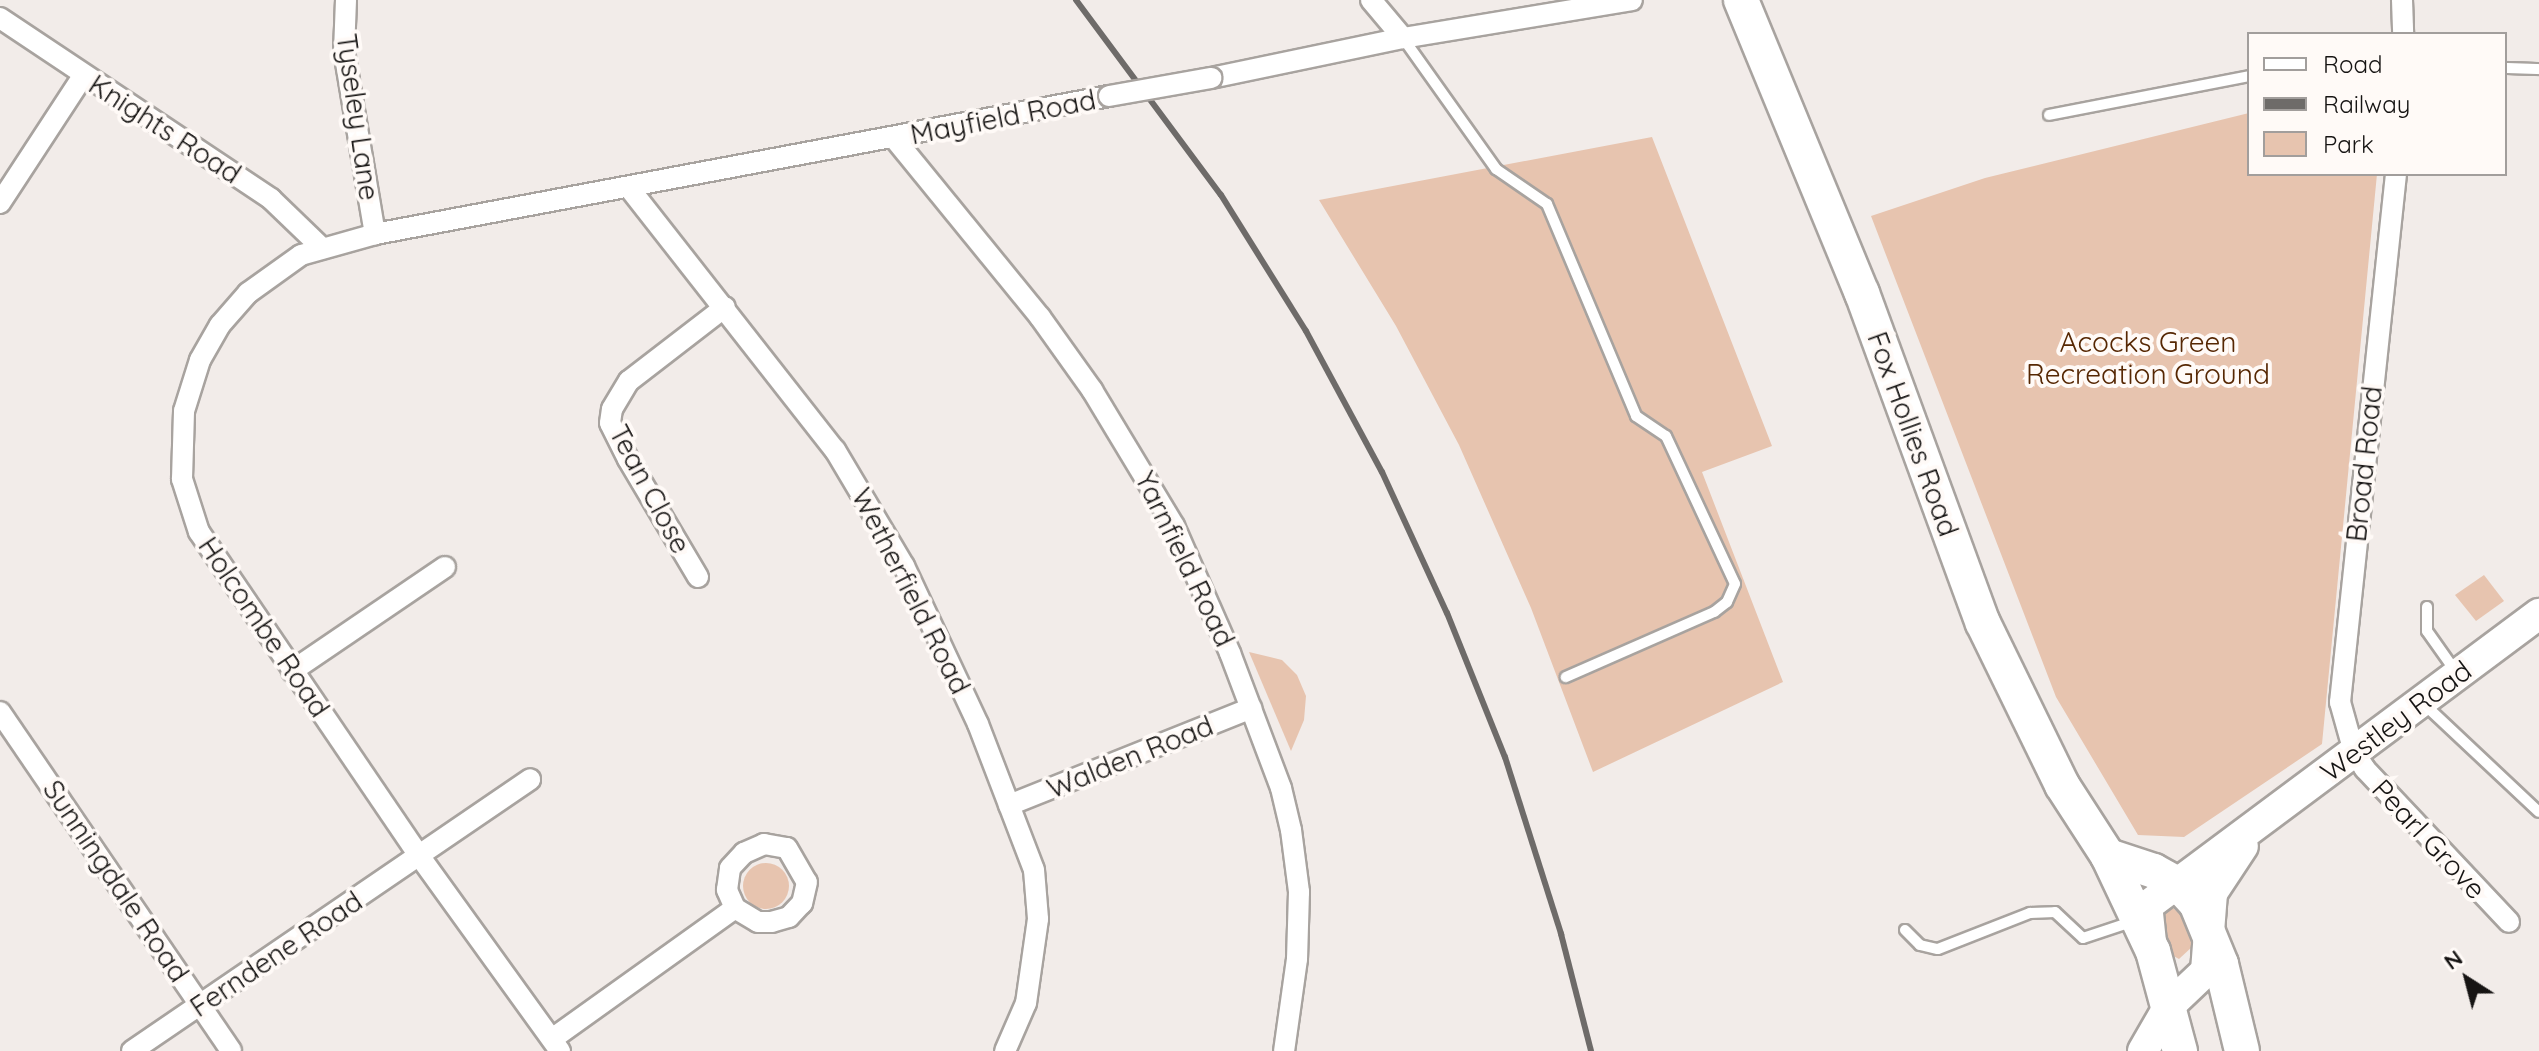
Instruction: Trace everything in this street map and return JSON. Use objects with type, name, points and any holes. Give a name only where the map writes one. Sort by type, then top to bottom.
[{"type":"main road","name":"Fox Hollies Road","points":[[1741,0],[1862,293],[1983,623],[2062,785],[2108,856],[2135,920],[2153,951],[2180,1051]]},
{"type":"main road","name":"Westley Road","points":[[2153,951],[2147,906],[2539,614]]},
{"type":"main road","name":"Westley Road","points":[[2143,1051],[2169,1006],[2206,971],[2212,893],[2253,830]]},
{"type":"main road","points":[[2108,856],[2179,885],[2196,903],[2208,931],[2242,1051]]},
{"type":"street","name":"Tyseley Lane","points":[[346,0],[344,51],[375,234]]},
{"type":"street","points":[[1371,0],[1403,38]]},
{"type":"street","name":"Mayfield Road","points":[[375,234],[630,189],[1211,78],[1403,38],[1632,0]]},
{"type":"street","points":[[2402,0],[2403,32]]},
{"type":"street","name":"Knights Road","points":[[0,18],[271,199],[322,248]]},
{"type":"street","points":[[0,203],[83,76]]},
{"type":"street","name":"Yarnfield Road","points":[[894,138],[1040,317],[1132,452],[1174,526],[1251,708],[1281,788],[1299,892],[1297,959],[1284,1051]]},
{"type":"street","name":"Broad Road","points":[[2354,752],[2340,702],[2396,176]]},
{"type":"street","name":"Wetherfield Road","points":[[630,189],[802,405],[869,504],[944,646],[1034,870],[1038,919],[1026,1003],[1005,1051]]},
{"type":"street","name":"Holcombe Road","points":[[375,234],[322,248],[283,266],[248,293],[220,325],[190,388],[181,447],[182,479],[199,532],[420,857],[556,1045]]},
{"type":"street","name":"Tean Close","points":[[698,577],[610,423],[612,409],[629,381],[725,307]]},
{"type":"street","points":[[292,671],[445,567]]},
{"type":"street","name":"Walden Road","points":[[1009,805],[1251,708]]},
{"type":"street","name":"Sunningdale Road","points":[[0,712],[231,1051]]},
{"type":"street","name":"Pearl Grove","points":[[2354,752],[2426,839],[2509,922]]},
{"type":"street","name":"Ferndene Road","points":[[132,1051],[530,780]]},
{"type":"street","points":[[556,1045],[735,908]]},
{"type":"lane","points":[[1403,38],[1496,169],[1547,204],[1636,416],[1666,436],[1735,584],[1727,602],[1714,612],[1566,677]]},
{"type":"lane","points":[[2507,68],[2539,69]]},
{"type":"lane","points":[[2049,115],[2247,76]]},
{"type":"lane","points":[[2427,607],[2427,631],[2457,674]]},
{"type":"lane","points":[[2420,701],[2539,812]]},
{"type":"lane","points":[[1905,930],[1920,945],[1938,949],[2030,913],[2055,912],[2083,938],[2135,920]]},
{"type":"green space","name":"Acocks Green Recreation Ground","points":[[2247,113],[2247,176],[2377,176],[2322,744],[2184,837],[2138,835],[2056,697],[1871,216],[1985,178]]},
{"type":"green space","points":[[1652,137],[1772,446],[1702,472],[1783,682],[1593,772],[1531,608],[1459,445],[1396,326],[1319,200]]},
{"type":"green space","points":[[2484,575],[2504,601],[2476,621],[2455,595]]},
{"type":"green space","points":[[1249,652],[1282,660],[1297,675],[1306,696],[1304,720],[1291,751]]},
{"type":"green space","points":[[766,863],[783,869],[789,886],[783,903],[766,909],[749,903],[743,886],[749,869]]},
{"type":"green space","points":[[2168,904],[2184,917],[2193,946],[2179,959],[2166,952],[2158,910]]},
{"type":"railway","points":[[1076,0],[1221,195],[1306,331],[1382,472],[1447,613],[1505,757],[1561,934],[1591,1051]]}]
